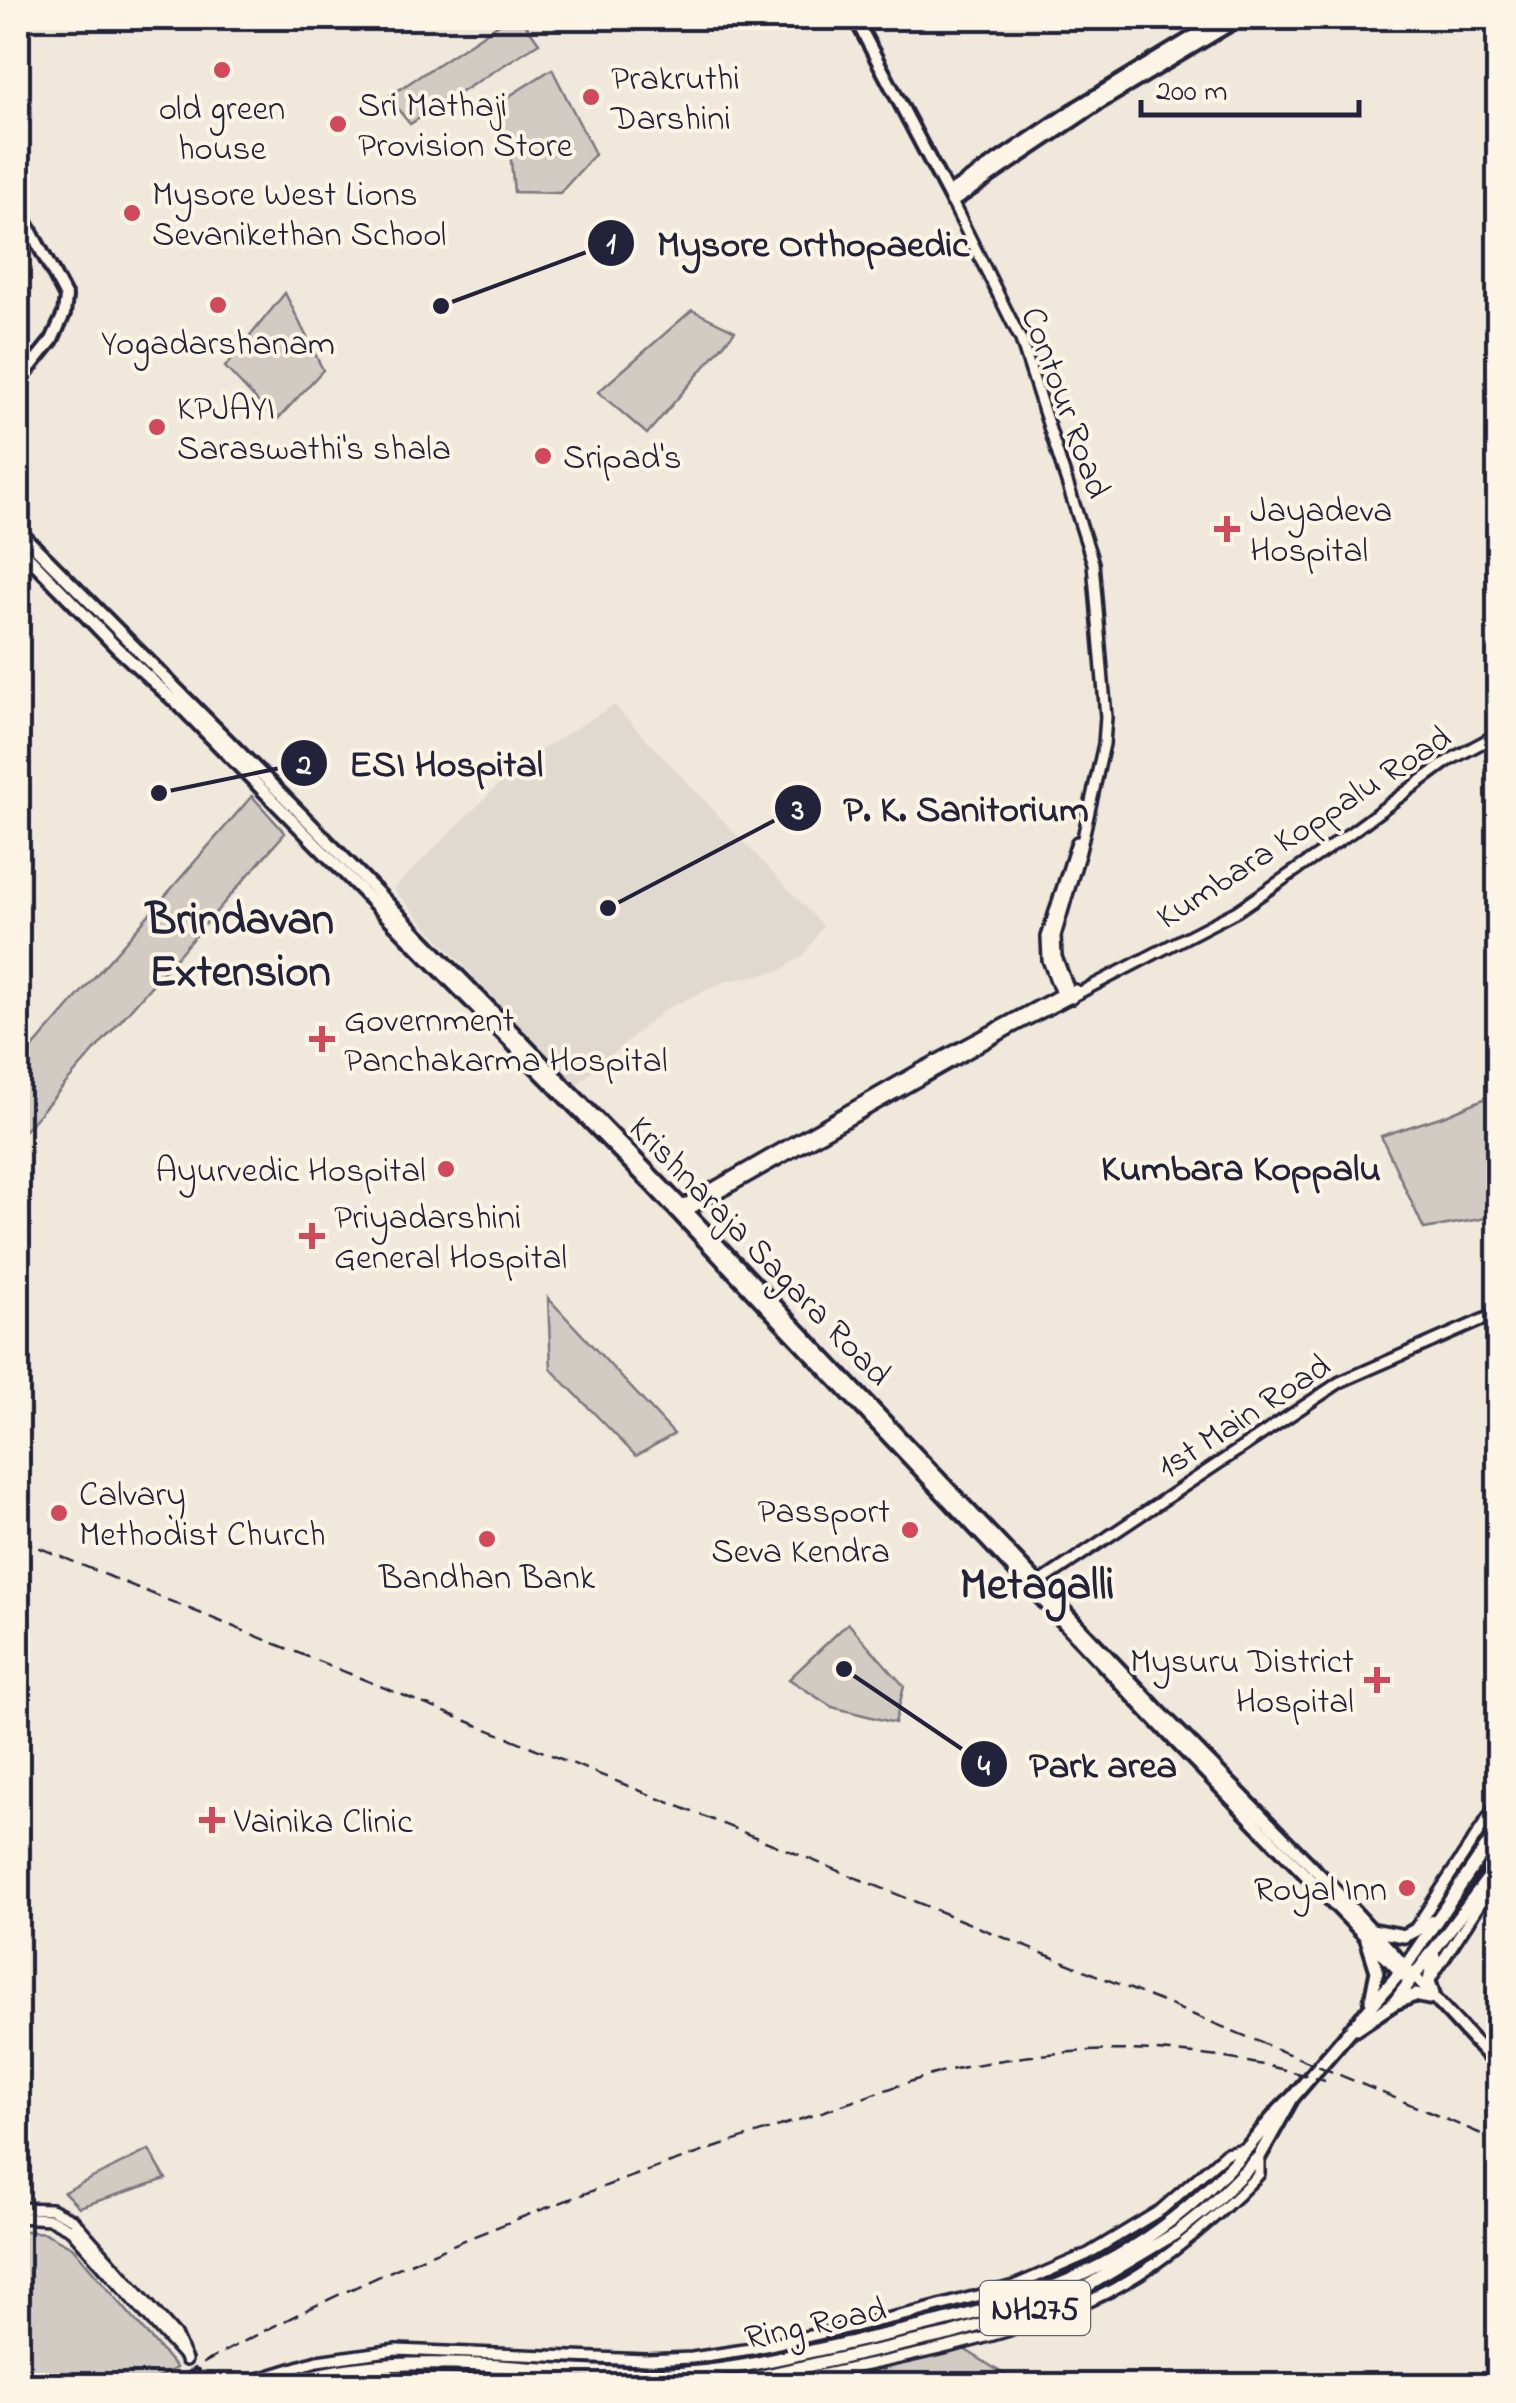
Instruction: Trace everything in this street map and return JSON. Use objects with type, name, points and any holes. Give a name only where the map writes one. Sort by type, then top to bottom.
[{"type":"highway","name":"Ring Road","points":[[1341,2039],[1393,2004],[1437,1918],[1498,1830]]},
{"type":"highway","name":"Ring Road","points":[[702,2386],[950,2334],[1056,2301],[1112,2274],[1176,2234],[1259,2157],[1292,2098],[1368,2009],[1435,1952],[1498,1865]]},
{"type":"highway","points":[[1368,2009],[1377,1971],[1369,1933],[1393,1936],[1414,1932],[1437,1918]]},
{"type":"highway","points":[[1393,2004],[1414,1995],[1433,1999],[1429,1981],[1435,1952]]},
{"type":"highway","name":"Ring Road","points":[[276,2386],[354,2368],[407,2362],[670,2380],[957,2319],[1029,2298],[1080,2276],[1145,2239],[1197,2198],[1292,2098]]},
{"type":"highway","points":[[344,2386],[410,2379],[625,2386]]},
{"type":"main road","name":"Contour Road","points":[[855,18],[950,198]]},
{"type":"main road","points":[[950,198],[1079,106],[1224,18]]},
{"type":"main road","points":[[950,198],[1241,18]]},
{"type":"main road","points":[[18,207],[66,297],[64,314],[52,340],[18,382]]},
{"type":"main road","name":"Krishnaraja Sagara Road","points":[[18,530],[310,822],[1408,1974]]},
{"type":"main road","name":"Krishnaraja Sagara Road","points":[[18,546],[680,1211]]},
{"type":"main road","points":[[1408,1974],[1498,2067]]},
{"type":"street","name":"Contour Road","points":[[950,198],[1021,340],[1091,551],[1106,717],[1102,754],[1055,942],[1066,996]]},
{"type":"street","name":"Kumbara Koppalu Road","points":[[680,1211],[937,1060],[1237,911],[1448,761],[1498,734]]},
{"type":"street","name":"1st Main Road","points":[[1035,1586],[1340,1382],[1498,1313]]},
{"type":"street","points":[[1414,1932],[1498,1803]]},
{"type":"street","points":[[1429,1981],[1498,1876]]},
{"type":"street","points":[[236,2386],[317,2361],[396,2350],[665,2359],[751,2349],[971,2300],[1088,2254],[1161,2210],[1226,2153],[1248,2148]]},
{"type":"street","points":[[769,2386],[964,2345],[1076,2307],[1142,2270],[1206,2223],[1259,2174],[1259,2157]]},
{"type":"street","points":[[18,2208],[51,2209],[73,2220],[156,2312],[185,2357],[70,2230],[50,2219],[18,2217]]},
{"type":"street","points":[[665,2359],[670,2380]]},
{"type":"shaded area","points":[[508,18],[521,18],[539,43],[410,124],[388,97]]},
{"type":"shaded area","points":[[552,69],[595,154],[560,193],[514,192],[509,140],[484,112]]},
{"type":"shaded area","points":[[285,293],[323,370],[276,421],[225,367]]},
{"type":"shaded area","points":[[692,310],[735,331],[647,434],[598,392]]},
{"type":"shaded area","points":[[614,705],[823,926],[804,955],[780,971],[724,982],[665,1009],[575,1086],[393,889],[523,761]]},
{"type":"shaded area","points":[[252,796],[285,833],[18,1138],[18,1065]]},
{"type":"shaded area","points":[[1498,1093],[1498,1216],[1424,1229],[1381,1136]]},
{"type":"shaded area","points":[[548,1298],[674,1434],[636,1456],[551,1369]]},
{"type":"shaded area","points":[[848,1623],[904,1686],[895,1723],[832,1707],[789,1679]]},
{"type":"shaded area","points":[[149,2150],[166,2179],[79,2207],[64,2192]]},
{"type":"shaded area","points":[[18,2230],[45,2233],[72,2247],[176,2368],[144,2385],[18,2385]]},
{"type":"shaded area","points":[[945,2337],[1021,2385],[870,2386],[904,2347]]},
{"type":"waterway","points":[[18,331],[25,352],[18,361]]},
{"type":"waterway","points":[[18,512],[18,518]]},
{"type":"railway","points":[[18,1539],[1498,2141]]},
{"type":"railway","points":[[163,2386],[312,2307],[466,2239],[624,2179],[941,2072],[1039,2055],[1134,2050],[1228,2058],[1325,2081]]},
{"type":"place","name":"old green house","points":[[222,70]]},
{"type":"place","name":"Prakruthi Darshini","points":[[591,97]]},
{"type":"place","name":"Sri Mathaji Provision Store","points":[[338,124]]},
{"type":"place","name":"Mysore West Lions Sevanikethan School","points":[[132,213]]},
{"type":"place","name":"Yogadarshanam","points":[[218,305]]},
{"type":"place","name":"Mysore Orthopaedic","points":[[441,306]]},
{"type":"place","name":"KPJAYI Saraswathi's shala","points":[[157,427]]},
{"type":"place","name":"Sripad's","points":[[543,456]]},
{"type":"place","name":"Jayadeva Hospital","points":[[1227,529]]},
{"type":"place","name":"ESI Hospital","points":[[159,793]]},
{"type":"place","name":"P. K. Sanitorium","points":[[608,908]]},
{"type":"place","name":"Government Panchakarma Hospital","points":[[322,1039]]},
{"type":"place","name":"Ayurvedic Hospital","points":[[446,1169]]},
{"type":"place","name":"Priyadarshini General Hospital","points":[[312,1236]]},
{"type":"place","name":"Calvary Methodist Church","points":[[59,1513]]},
{"type":"place","name":"Passport Seva Kendra","points":[[910,1530]]},
{"type":"place","name":"Bandhan Bank","points":[[487,1539]]},
{"type":"place","name":"Park area","points":[[844,1669]]},
{"type":"place","name":"Mysuru District Hospital","points":[[1377,1680]]},
{"type":"place","name":"Vainika Clinic","points":[[212,1820]]},
{"type":"place","name":"Royal Inn","points":[[1407,1888]]},
{"type":"district","name":"Brindavan Extension","points":[[240,943]]},
{"type":"district","name":"Kumbara Koppalu","points":[[1241,1167]]},
{"type":"district","name":"Metagalli","points":[[1037,1582]]}]
